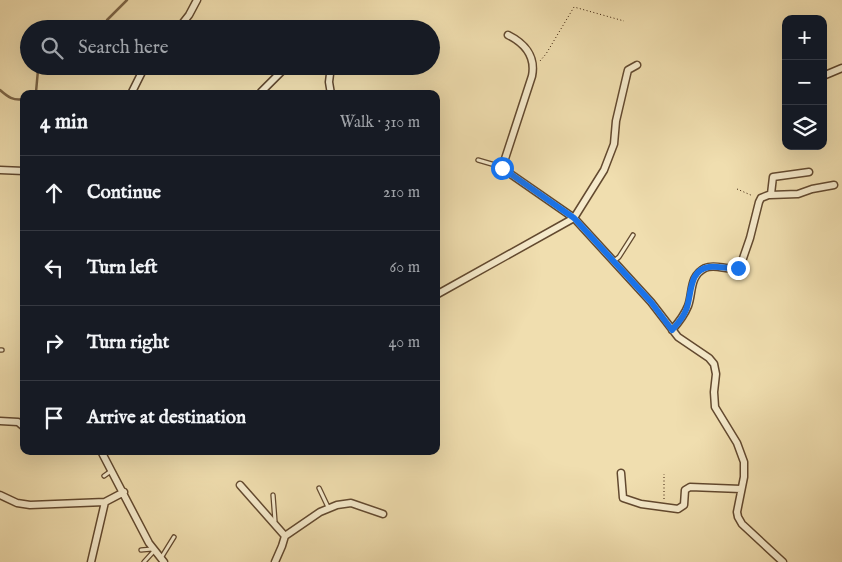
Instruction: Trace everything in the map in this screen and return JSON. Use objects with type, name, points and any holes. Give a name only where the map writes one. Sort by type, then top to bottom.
[{"type":"street","points":[[185,20],[197,0]]},
{"type":"street","points":[[508,35],[524,45],[533,65],[532,76],[502,167],[574,218],[651,302],[672,330],[682,340],[709,358],[714,364],[716,374],[715,407],[738,443],[742,454],[744,469],[737,512],[740,520],[783,562]]},
{"type":"street","points":[[440,293],[574,218],[604,170],[614,144],[621,95],[628,70],[637,65]]},
{"type":"street","points":[[827,74],[842,68]]},
{"type":"street","points":[[133,90],[140,75]]},
{"type":"street","points":[[263,90],[278,75]]},
{"type":"street","points":[[330,75],[330,90]]},
{"type":"street","points":[[0,170],[20,171]]},
{"type":"street","points":[[770,195],[773,176],[809,172]]},
{"type":"street","points":[[672,330],[681,320],[692,285],[698,273],[707,267],[735,269],[740,267],[761,198],[770,195],[798,194],[812,189],[834,186]]},
{"type":"street","points":[[0,420],[20,424]]},
{"type":"street","points":[[104,455],[154,550],[162,560]]},
{"type":"street","points":[[621,474],[623,498],[641,504],[678,510],[684,505],[685,490],[690,487],[741,489]]},
{"type":"street","points":[[240,485],[285,536]]},
{"type":"street","points":[[0,495],[30,506],[105,502],[124,492]]},
{"type":"street","points":[[91,562],[105,502]]},
{"type":"street","points":[[275,562],[285,536],[328,508],[351,503],[384,514]]},
{"type":"lane","points":[[478,160],[502,167]]},
{"type":"lane","points":[[614,262],[633,235]]},
{"type":"lane","points":[[104,476],[112,470]]},
{"type":"lane","points":[[319,488],[328,508]]},
{"type":"lane","points":[[272,495],[275,524]]},
{"type":"lane","points":[[162,560],[174,537]]},
{"type":"lane","points":[[140,550],[154,550]]},
{"type":"lane","points":[[144,562],[154,550]]},
{"type":"path","points":[[533,65],[546,54],[574,7],[624,21]]},
{"type":"path","points":[[737,190],[761,198]]},
{"type":"path","points":[[664,474],[664,507]]},
{"type":"waterway","points":[[107,20],[127,0]]},
{"type":"waterway","points":[[36,90],[38,75]]},
{"type":"waterway","points":[[0,90],[11,98],[20,99]]},
{"type":"route","points":[[502,168],[574,218],[651,302],[672,330],[681,320],[689,302],[692,285],[698,273],[707,267],[738,268]]}]
